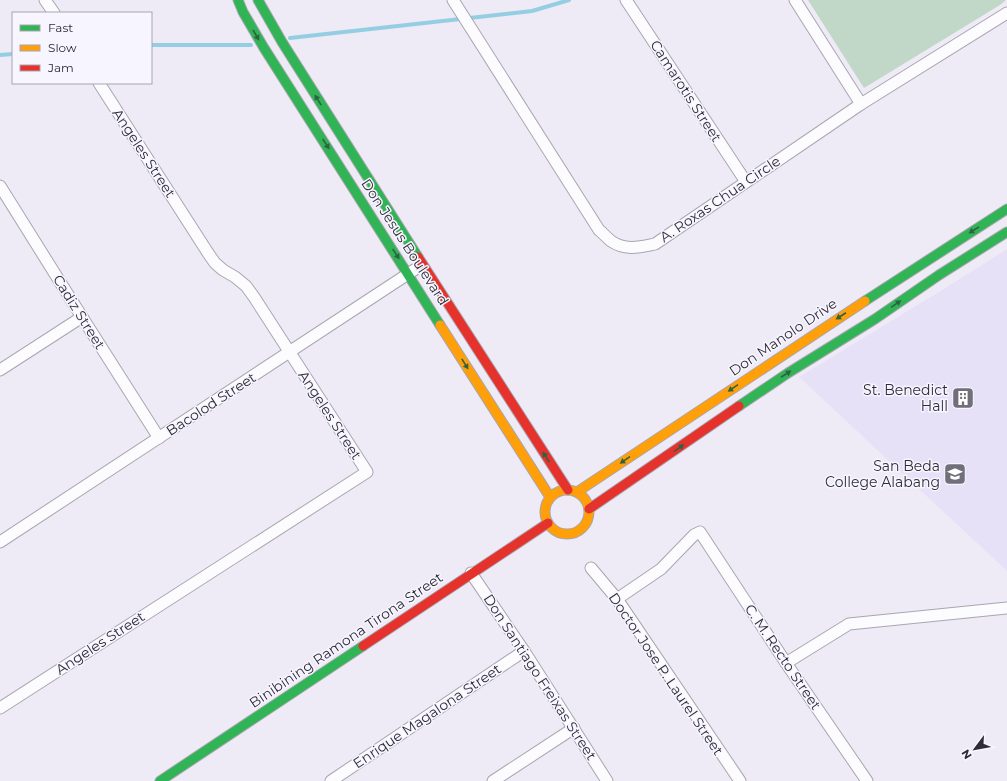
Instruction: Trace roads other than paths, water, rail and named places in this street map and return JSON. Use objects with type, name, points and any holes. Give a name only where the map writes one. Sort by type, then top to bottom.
[{"type":"street","points":[[45,0],[53,12]]},
{"type":"street","name":"Don Jesus Boulevard","points":[[238,0],[243,12],[264,48],[550,497]]},
{"type":"street","name":"Don Jesus Boulevard","points":[[258,0],[282,42],[422,264],[568,490]]},
{"type":"street","name":"A. Roxas Chua Circle","points":[[453,0],[599,230],[610,241],[620,246],[637,248],[655,244],[861,104],[1007,14]]},
{"type":"street","points":[[795,0],[861,104]]},
{"type":"street","name":"Camarotis Street","points":[[628,3],[746,182]]},
{"type":"street","name":"Angeles Street","points":[[0,708],[367,472],[246,286],[215,263],[99,84]]},
{"type":"street","name":"Cadiz Street","points":[[0,186],[4,202],[82,317],[159,438]]},
{"type":"street","name":"Don Manolo Drive","points":[[589,509],[788,373],[870,310],[929,259],[1007,210]]},
{"type":"street","name":"Don Manolo Drive","points":[[577,492],[771,362],[939,275],[1007,232]]},
{"type":"street","name":"Bacolod Street","points":[[0,542],[422,264]]},
{"type":"street","points":[[0,370],[82,317]]},
{"type":"street","points":[[568,490],[577,492],[585,499],[589,509],[587,521],[580,530],[568,534],[556,531],[548,523],[545,514],[546,505],[550,497],[558,492],[568,490]]},
{"type":"street","name":"Binibining Ramona Tirona Street","points":[[160,781],[548,523]]},
{"type":"street","name":"C. M. Recto Street","points":[[617,599],[661,569],[694,535],[700,532],[786,663],[868,781]]},
{"type":"street","name":"Doctor Jose P. Laurel Street","points":[[591,568],[617,599],[740,781]]},
{"type":"street","name":"Don Santiago Freixas Street","points":[[471,574],[524,651],[607,781]]},
{"type":"street","points":[[786,663],[849,624],[1007,608]]},
{"type":"street","name":"Enrique Magalona Street","points":[[331,781],[524,651]]},
{"type":"street","points":[[493,781],[574,728]]},
{"type":"waterway","points":[[290,38],[532,11],[569,0]]},
{"type":"waterway","points":[[152,45],[251,45]]},
{"type":"waterway","points":[[0,55],[12,54]]},
{"type":"place","name":"St. Benedict Hall","points":[[963,398]]},
{"type":"place","name":"San Beda College Alabang","points":[[955,474]]}]
